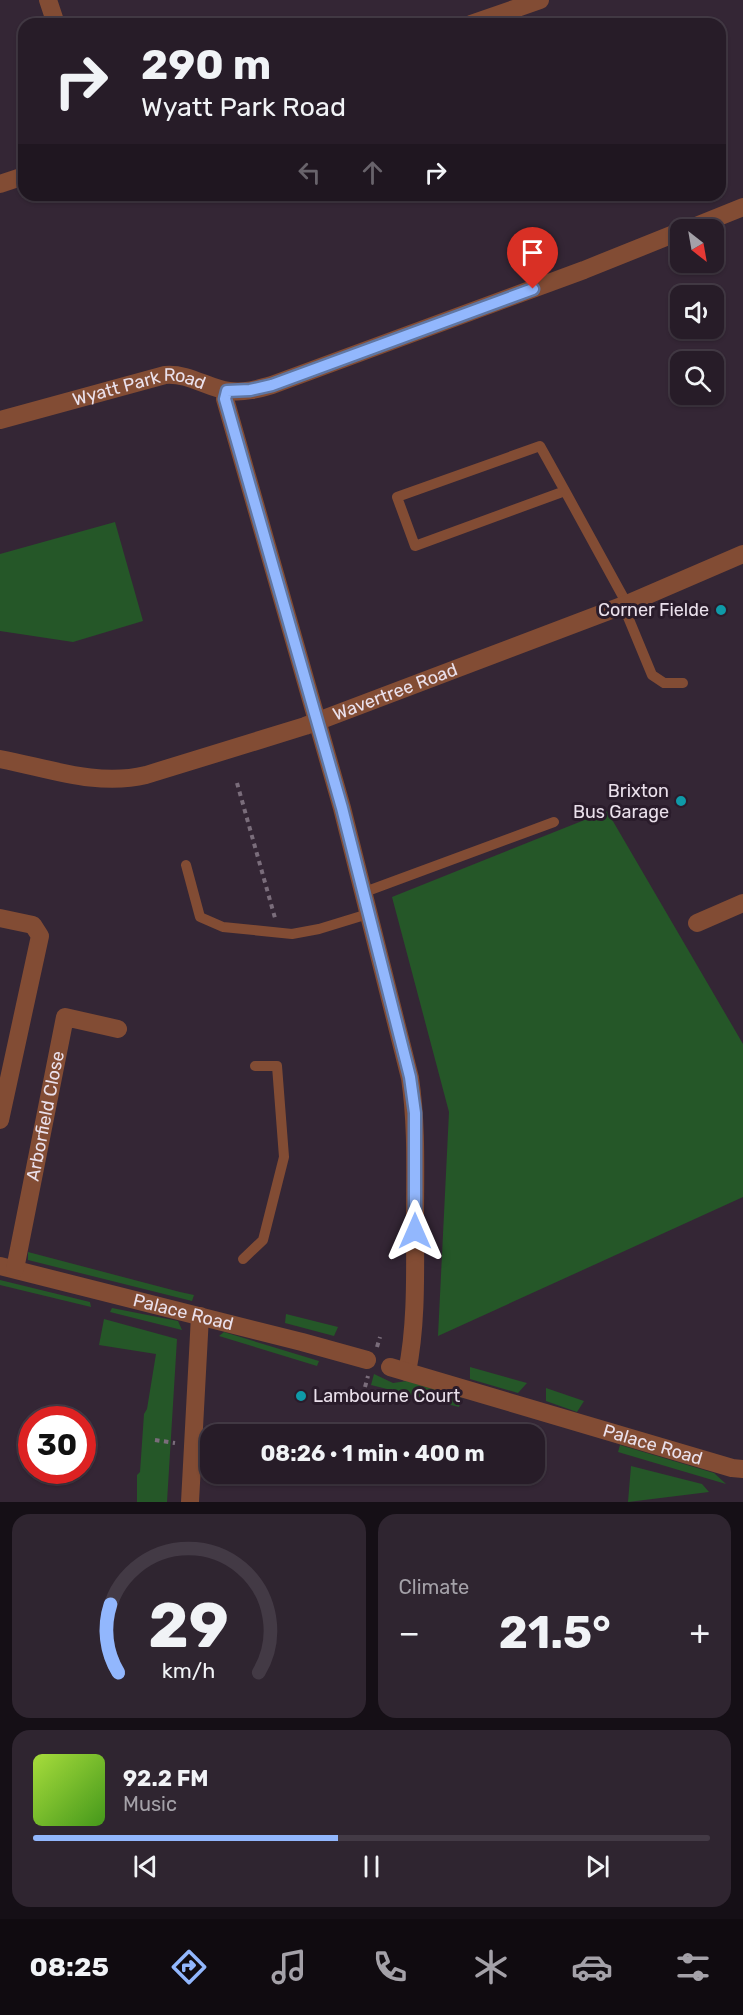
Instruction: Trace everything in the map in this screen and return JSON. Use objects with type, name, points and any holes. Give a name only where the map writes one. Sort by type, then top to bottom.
[{"type":"street","points":[[48,0],[54,18]]},
{"type":"street","points":[[488,18],[540,0]]},
{"type":"street","points":[[0,184],[18,178]]},
{"type":"street","points":[[713,219],[743,207]]},
{"type":"street","name":"Wyatt Park Road","points":[[0,420],[165,375],[184,376],[227,391],[250,390],[304,374],[584,270],[670,235]]},
{"type":"street","points":[[227,391],[225,399],[342,808],[368,914]]},
{"type":"street","name":"Wavertree Road","points":[[0,759],[96,779],[129,779],[317,722],[625,605],[743,554]]},
{"type":"street","points":[[697,923],[743,903]]},
{"type":"street","name":"Palace Road","points":[[368,914],[410,1077],[415,1113],[415,1255],[412,1319],[398,1369],[737,1472]]},
{"type":"street","points":[[0,918],[33,925],[40,936],[0,1120]]},
{"type":"street","name":"Arborfield Close","points":[[8,1267],[65,1017],[118,1029]]},
{"type":"street","name":"Palace Road","points":[[8,1267],[367,1360]]},
{"type":"street","points":[[190,1502],[200,1316]]},
{"type":"lane","points":[[565,491],[414,546],[397,497],[540,446],[565,491],[625,605],[652,675],[664,683],[683,683]]},
{"type":"lane","points":[[362,893],[554,822]]},
{"type":"lane","points":[[186,865],[200,917],[223,927],[292,934],[319,929],[368,914]]},
{"type":"lane","points":[[243,1259],[263,1240],[284,1157],[277,1066],[255,1066]]},
{"type":"path","points":[[237,783],[279,932]]},
{"type":"path","points":[[155,1440],[179,1443]]},
{"type":"green space","points":[[115,522],[143,621],[73,642],[0,631],[0,554]]},
{"type":"green space","points":[[607,811],[743,1044],[743,1197],[438,1336],[449,1112],[392,897]]},
{"type":"green space","points":[[28,1252],[194,1295],[192,1301],[28,1260]]},
{"type":"green space","points":[[0,1280],[90,1302],[91,1307],[0,1285]]},
{"type":"green space","points":[[112,1308],[178,1321],[182,1330],[110,1312]]},
{"type":"green space","points":[[286,1314],[338,1327],[334,1336],[285,1323]]},
{"type":"green space","points":[[104,1319],[177,1339],[167,1502],[137,1502],[137,1475],[140,1472],[144,1414],[147,1409],[156,1354],[99,1345]]},
{"type":"green space","points":[[224,1332],[319,1361],[317,1366],[219,1336]]},
{"type":"green space","points":[[470,1367],[527,1383],[518,1393],[470,1379]]},
{"type":"green space","points":[[374,1374],[393,1383],[407,1381],[462,1398],[459,1407],[371,1385]]},
{"type":"green space","points":[[546,1388],[584,1401],[577,1412],[546,1401]]},
{"type":"green space","points":[[620,1445],[714,1473],[726,1484],[618,1452]]},
{"type":"green space","points":[[631,1466],[702,1484],[709,1492],[628,1502]]},
{"type":"place","name":"Corner Fielde","points":[[721,610]]},
{"type":"place","name":"Brixton Bus Garage","points":[[681,801]]},
{"type":"place","name":"Lambourne Court","points":[[301,1396]]},
{"type":"route","points":[[415,1231],[415,1113],[410,1077],[342,808],[225,399],[227,391],[242,392],[272,385],[533,289]]}]
